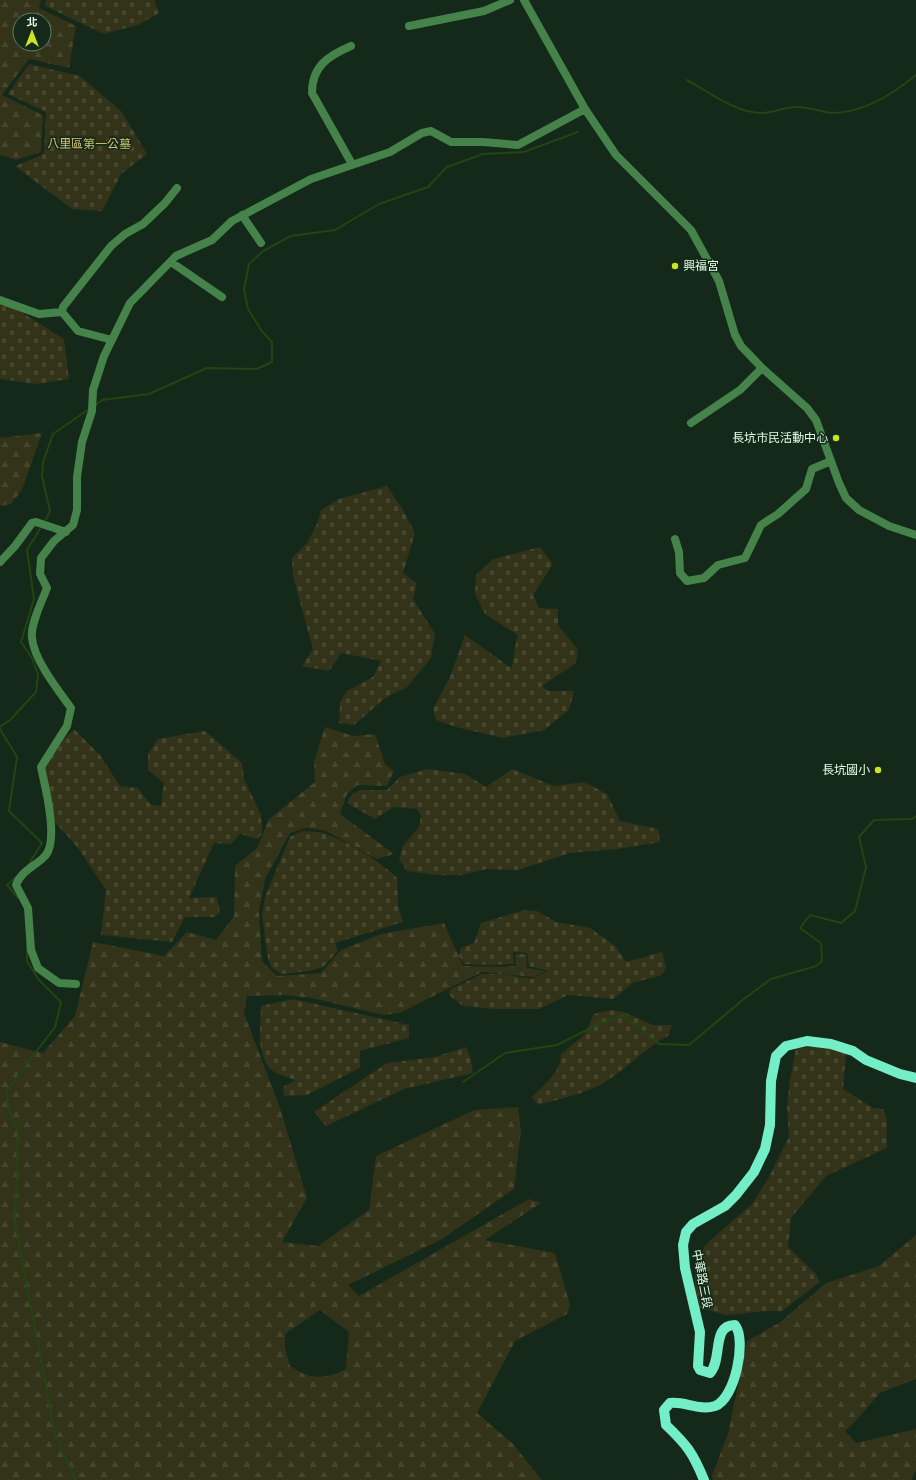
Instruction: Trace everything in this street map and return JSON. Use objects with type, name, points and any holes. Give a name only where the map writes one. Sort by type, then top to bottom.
[{"type":"main road","name":"中華路三段","points":[[704,1480],[689,1448],[682,1439],[666,1425],[664,1410],[670,1403],[680,1402],[706,1408],[717,1405],[724,1399],[732,1384],[738,1367],[740,1337],[738,1329],[735,1325],[728,1325],[724,1328],[721,1333],[714,1368],[710,1373],[700,1370],[698,1366],[700,1332],[685,1268],[683,1246],[686,1232],[693,1224],[725,1206],[736,1196],[754,1172],[765,1149],[770,1125],[771,1081],[776,1056],[786,1046],[807,1041],[831,1044],[853,1050],[866,1060],[900,1074],[916,1078]]},
{"type":"street","points":[[409,26],[484,11],[510,0]]},
{"type":"street","points":[[524,0],[585,109],[616,155],[690,230],[719,281],[735,335],[741,346],[762,368],[807,408],[816,420],[846,498],[859,510],[889,526],[916,535]]},
{"type":"street","points":[[351,46],[331,55],[320,67],[312,80],[312,93],[352,164]]},
{"type":"street","points":[[76,984],[59,983],[38,968],[31,950],[28,908],[16,885],[19,876],[46,856],[52,838],[48,801],[41,767],[67,726],[70,708],[55,687],[35,652],[32,629],[47,588],[40,574],[41,558],[54,541],[73,525],[77,510],[79,458],[85,429],[92,406],[93,390],[104,356],[135,296],[176,256],[212,240],[224,227],[242,215],[311,178],[390,152],[410,139],[422,133],[431,131],[451,142],[483,142],[518,145],[585,109]]},
{"type":"street","points":[[62,312],[63,307],[110,246],[125,234],[143,224],[166,203],[177,188]]},
{"type":"street","points":[[242,215],[261,243]]},
{"type":"street","points":[[171,262],[222,297]]},
{"type":"street","points":[[0,300],[39,314],[62,312]]},
{"type":"street","points":[[62,312],[78,331],[112,340]]},
{"type":"street","points":[[691,423],[740,390],[762,368]]},
{"type":"street","points":[[675,539],[679,552],[680,573],[687,581],[704,578],[718,565],[744,558],[761,525],[778,514],[806,489],[812,469],[831,461]]},
{"type":"street","points":[[0,562],[15,546],[32,523],[36,522],[66,532]]},
{"type":"green space","points":[[0,0],[41,0],[39,8],[47,12],[12,12],[12,52],[52,52],[52,14],[76,26],[69,68],[29,59],[2,95],[43,115],[41,152],[16,160],[0,155]]},
{"type":"green space","points":[[46,0],[154,0],[159,13],[138,25],[104,34],[45,6]]},
{"type":"green space","name":"八里區第一公墓","points":[[29,64],[80,76],[122,112],[147,154],[121,174],[102,211],[72,209],[15,166],[44,154],[46,112],[8,94]]},
{"type":"green space","points":[[0,295],[5,302],[64,339],[69,379],[36,384],[0,379]]},
{"type":"green space","points":[[42,433],[22,490],[11,504],[0,506],[0,438]]},
{"type":"green space","points":[[387,486],[403,510],[415,533],[403,573],[417,583],[413,599],[435,634],[431,658],[407,687],[385,698],[354,725],[339,723],[340,702],[347,691],[373,677],[381,661],[341,653],[329,671],[302,666],[313,649],[293,576],[292,558],[307,543],[318,522],[321,510],[339,499]]},
{"type":"green space","points":[[540,547],[553,564],[533,595],[539,608],[558,609],[558,625],[578,650],[576,663],[542,686],[548,691],[574,691],[569,710],[544,730],[503,738],[456,727],[436,720],[433,709],[450,677],[465,635],[511,668],[518,635],[485,614],[475,594],[476,575],[493,559]]},
{"type":"green space","points":[[325,727],[353,736],[375,734],[385,764],[394,771],[387,786],[357,785],[347,794],[340,814],[394,854],[377,859],[324,830],[306,828],[290,833],[265,879],[259,912],[262,961],[277,976],[321,973],[341,950],[381,934],[444,923],[463,966],[516,966],[515,954],[526,954],[527,968],[545,971],[534,977],[482,972],[399,1013],[383,1015],[312,998],[284,995],[247,996],[244,1013],[280,1108],[307,1198],[282,1242],[318,1246],[369,1210],[376,1156],[474,1110],[518,1107],[521,1131],[514,1189],[442,1239],[348,1285],[359,1296],[529,1199],[541,1203],[485,1240],[555,1253],[570,1305],[567,1314],[515,1341],[477,1413],[513,1444],[542,1480],[0,1480],[0,1042],[43,1053],[75,1016],[93,942],[164,956],[187,932],[216,940],[234,916],[235,866],[257,848],[269,819],[315,782],[314,762]],"holes":[[[320,1310],[349,1332],[346,1369],[324,1377],[317,1377],[304,1374],[290,1366],[285,1348],[285,1334]]]},
{"type":"green space","points":[[74,729],[100,755],[120,786],[138,788],[150,804],[161,806],[164,783],[148,770],[148,754],[158,739],[205,731],[242,763],[244,779],[261,815],[262,834],[257,839],[240,834],[231,844],[214,843],[189,898],[217,897],[220,913],[214,917],[185,917],[172,942],[101,935],[106,890],[78,848],[54,821],[43,768],[65,738]]},
{"type":"green space","points":[[428,769],[465,774],[486,787],[512,769],[554,786],[584,782],[607,794],[620,821],[658,829],[660,842],[618,849],[570,853],[518,870],[487,869],[461,875],[437,875],[407,871],[399,859],[403,846],[419,827],[421,816],[417,809],[394,807],[375,819],[347,803],[352,794],[360,790],[387,790],[400,777]]},
{"type":"green space","points":[[302,831],[321,832],[332,836],[372,858],[390,871],[397,878],[398,905],[403,922],[335,943],[338,951],[323,967],[309,971],[282,974],[272,968],[268,959],[262,915],[265,897],[290,837]]},
{"type":"green space","points":[[525,910],[537,911],[556,922],[590,928],[615,946],[626,962],[662,952],[666,968],[662,975],[633,983],[613,999],[568,995],[539,1009],[495,1009],[463,1006],[450,996],[449,990],[482,974],[502,974],[532,979],[548,971],[529,966],[527,953],[513,952],[514,964],[493,965],[464,964],[459,956],[461,948],[474,943],[481,923]]},
{"type":"green space","points":[[293,999],[409,1025],[409,1038],[360,1051],[360,1068],[307,1095],[284,1096],[283,1087],[296,1080],[278,1074],[270,1069],[265,1061],[260,1044],[261,1006]]},
{"type":"green space","points":[[610,1010],[623,1012],[653,1025],[672,1025],[668,1036],[649,1048],[623,1070],[604,1083],[581,1093],[538,1105],[532,1097],[551,1078],[558,1067],[561,1054],[585,1034],[594,1014]]},
{"type":"green space","points":[[826,1046],[846,1055],[843,1089],[873,1108],[883,1109],[887,1119],[887,1148],[826,1176],[791,1218],[788,1247],[815,1273],[820,1282],[782,1311],[727,1315],[699,1308],[695,1293],[695,1270],[705,1245],[752,1204],[768,1179],[789,1137],[787,1106],[796,1048]]},
{"type":"green space","points":[[466,1047],[470,1056],[473,1073],[404,1089],[326,1126],[314,1112],[387,1063],[435,1057]]},
{"type":"green space","points":[[916,1235],[916,1379],[880,1393],[845,1431],[856,1443],[916,1429],[916,1470],[911,1480],[713,1480],[712,1475],[728,1434],[747,1341],[779,1323],[826,1283],[879,1266]]},
{"type":"waterway","points":[[687,80],[732,106],[742,110],[766,113],[798,107],[831,113],[854,110],[876,102],[916,75]]},
{"type":"waterway","points":[[94,406],[102,400],[149,394],[207,368],[257,369],[272,362],[272,342],[261,330],[248,309],[244,289],[249,264],[263,251],[291,236],[335,230],[379,204],[428,187],[447,167],[483,154],[524,152],[578,132]]},
{"type":"waterway","points":[[46,519],[50,511],[42,476],[43,462],[53,434],[89,409]]},
{"type":"waterway","points":[[0,727],[10,720],[36,692],[38,674],[32,658],[21,642],[34,599],[27,550],[40,529]]},
{"type":"waterway","points":[[0,729],[17,757],[9,811],[42,843],[27,867]]},
{"type":"waterway","points":[[463,1082],[505,1053],[557,1045],[599,1024],[623,1015],[659,1044],[689,1045],[745,998],[771,979],[816,966],[822,961],[821,943],[800,928],[810,915],[841,923],[855,911],[866,867],[859,837],[874,820],[912,819],[916,816]]},
{"type":"waterway","points":[[16,877],[7,885],[18,898]]},
{"type":"waterway","points":[[27,943],[27,961],[39,980],[61,1002],[55,1027],[7,1090],[8,1108],[18,1132],[15,1222],[55,1435],[76,1480]]},
{"type":"place","name":"興福宮","points":[[675,266]]},
{"type":"place","name":"長坑市民活動中心","points":[[836,438]]},
{"type":"place","name":"長坑國小","points":[[878,770]]}]
